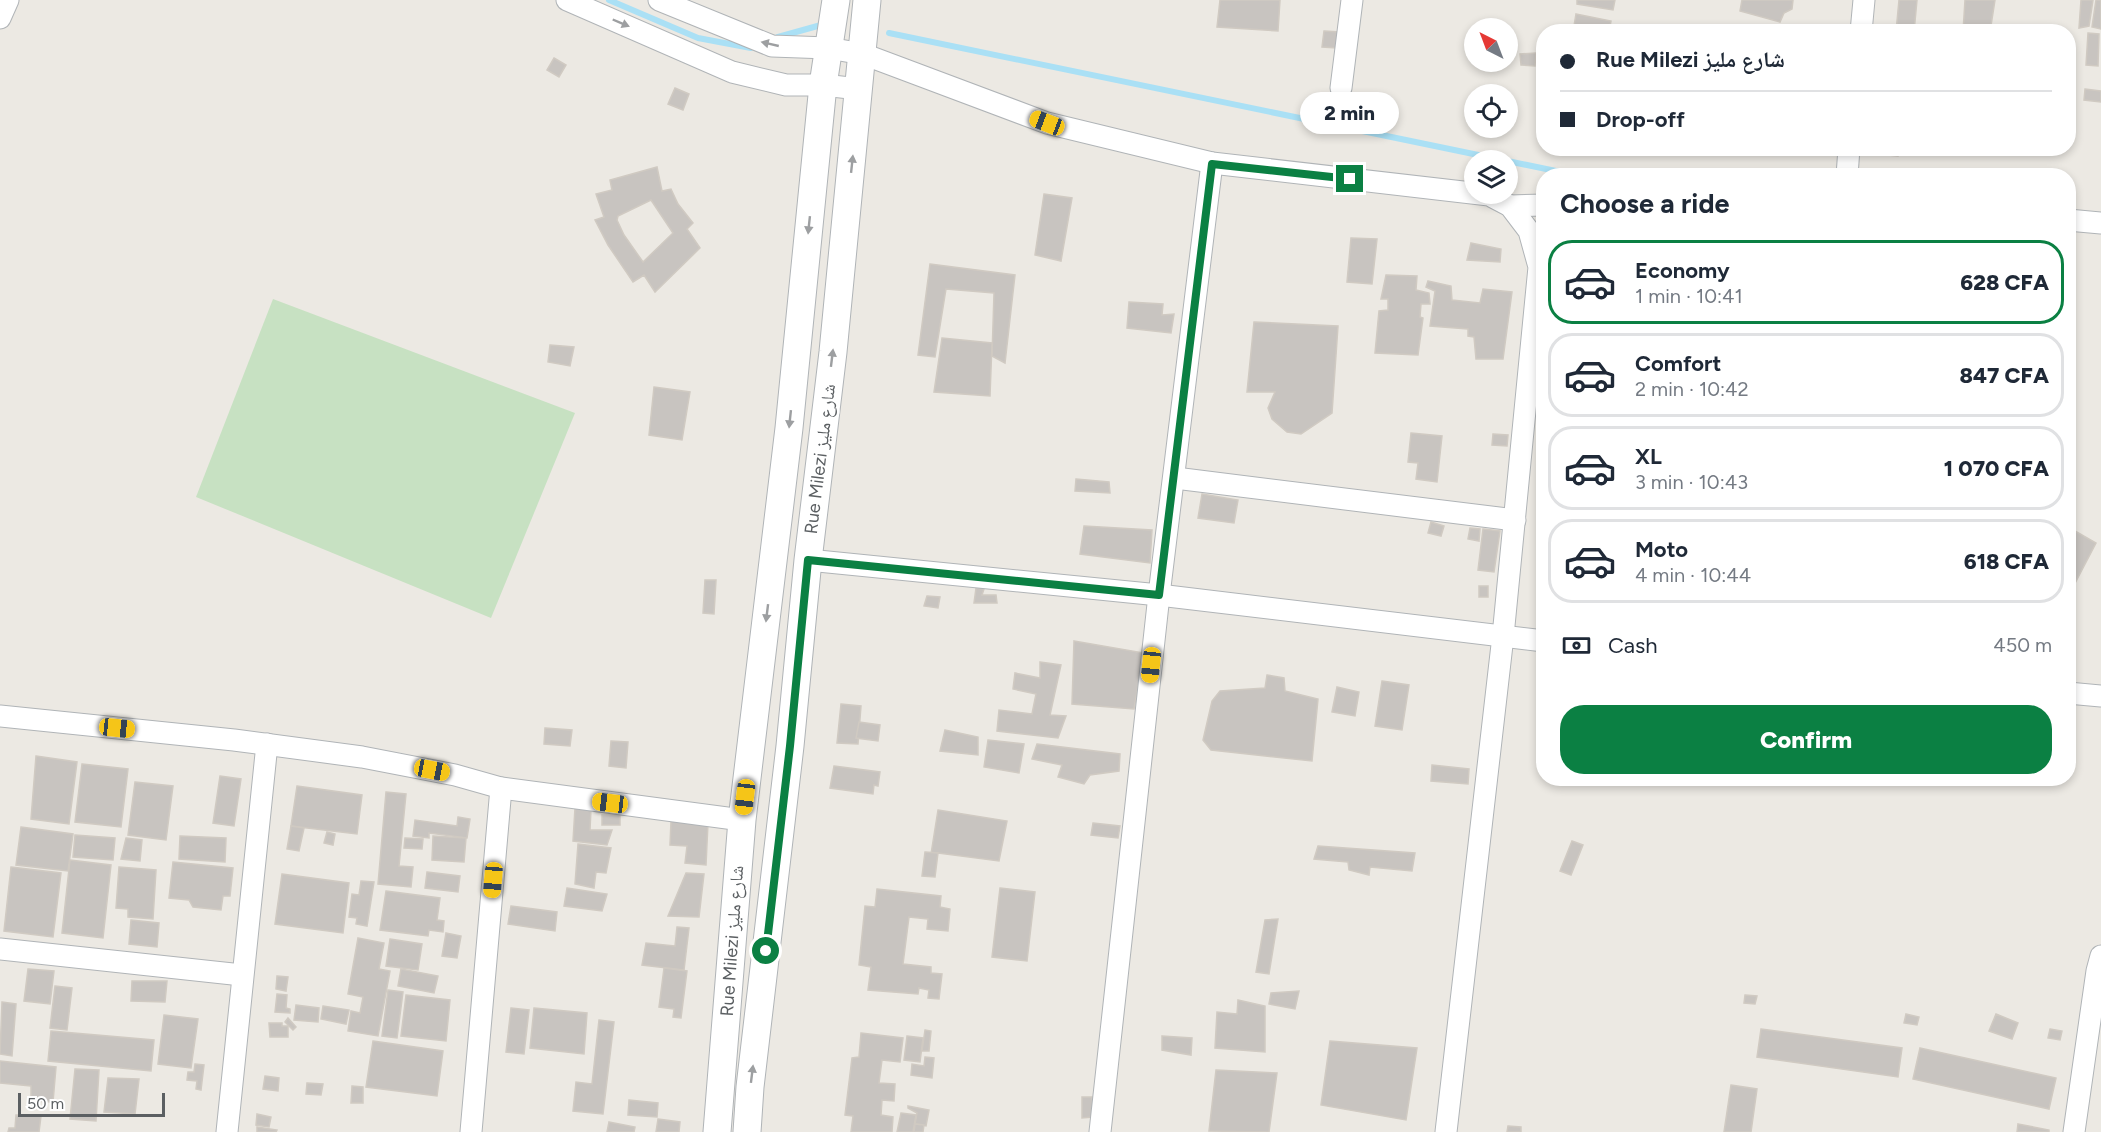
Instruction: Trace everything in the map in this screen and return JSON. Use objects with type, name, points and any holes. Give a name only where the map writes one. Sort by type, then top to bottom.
[{"type":"street","points":[[0,18],[8,0]]},
{"type":"street","points":[[567,0],[732,72],[786,84],[859,89]]},
{"type":"street","points":[[659,0],[772,46],[828,48],[863,54],[1047,123],[1212,164],[1489,195],[1510,206],[1529,231],[1536,256]]},
{"type":"street","name":"Rue Milezi شارع مليز","points":[[717,1132],[742,820],[789,428],[823,85],[836,0]]},
{"type":"street","name":"Rue Milezi شارع مليز","points":[[747,1132],[750,1087],[790,746],[808,560],[833,352],[867,0]]},
{"type":"street","points":[[1341,88],[1352,0]]},
{"type":"street","points":[[1862,24],[1864,0]]},
{"type":"street","points":[[1100,1132],[1159,595],[1212,164]]},
{"type":"street","points":[[1510,206],[1536,205]]},
{"type":"street","points":[[2076,221],[2101,223]]},
{"type":"street","points":[[1446,1132],[1503,636],[1536,298]]},
{"type":"street","points":[[1175,478],[1515,519]]},
{"type":"street","points":[[808,560],[1159,595],[1536,640]]},
{"type":"street","points":[[2076,694],[2101,696]]},
{"type":"street","points":[[0,716],[267,744],[409,766],[455,775],[501,788],[742,820]]},
{"type":"street","points":[[227,1132],[267,744]]},
{"type":"street","points":[[471,1132],[501,788]]},
{"type":"street","points":[[0,950],[242,975]]},
{"type":"street","points":[[2073,1132],[2101,956]]},
{"type":"green space","points":[[273,299],[575,413],[491,618],[196,497]]},
{"type":"building","points":[[1220,0],[1280,0],[1278,31],[1217,27]]},
{"type":"building","points":[[1577,0],[1615,0],[1613,10],[1577,4]]},
{"type":"building","points":[[1742,0],[1793,0],[1792,9],[1784,13],[1780,22],[1740,11]]},
{"type":"building","points":[[1899,0],[1917,0],[1915,24],[1897,24]]},
{"type":"building","points":[[1965,0],[1995,0],[1991,24],[1964,24]]},
{"type":"building","points":[[2081,0],[2093,0],[2089,26],[2079,28]]},
{"type":"building","points":[[2096,0],[2101,0],[2101,29],[2092,27]]},
{"type":"building","points":[[1576,14],[1611,21],[1610,24],[1574,24]]},
{"type":"building","points":[[1324,31],[1340,32],[1337,48],[1322,47]]},
{"type":"building","points":[[2088,33],[2099,34],[2098,66],[2086,65]]},
{"type":"building","points":[[1536,53],[1535,66],[1521,65],[1520,54]]},
{"type":"building","points":[[554,58],[566,65],[559,77],[547,70]]},
{"type":"building","points":[[675,88],[689,94],[683,110],[668,104]]},
{"type":"building","points":[[2085,89],[2101,91],[2101,102],[2084,100]]},
{"type":"building","points":[[657,167],[662,191],[671,189],[678,204],[693,223],[687,229],[700,248],[655,292],[644,275],[633,282],[608,245],[595,220],[604,217],[596,194],[612,190],[610,180]],"holes":[[[651,200],[673,233],[643,262],[624,235],[617,220],[618,216]]]},
{"type":"building","points":[[1044,194],[1072,198],[1061,261],[1035,255]]},
{"type":"building","points":[[1351,238],[1377,239],[1372,284],[1347,282]]},
{"type":"building","points":[[1471,243],[1501,249],[1500,262],[1467,260]]},
{"type":"building","points":[[930,264],[1015,275],[1005,363],[992,356],[994,293],[946,289],[935,357],[918,355]]},
{"type":"building","points":[[1386,275],[1417,276],[1416,290],[1429,293],[1430,304],[1421,304],[1420,317],[1423,318],[1418,355],[1375,353],[1379,311],[1388,310],[1388,299],[1381,299]]},
{"type":"building","points":[[1428,281],[1451,286],[1452,300],[1480,303],[1483,289],[1512,292],[1503,359],[1476,359],[1474,337],[1468,336],[1468,329],[1430,326],[1435,291],[1426,287]]},
{"type":"building","points":[[1129,302],[1163,304],[1162,315],[1174,314],[1171,333],[1127,328]]},
{"type":"building","points":[[1254,322],[1338,326],[1332,413],[1301,434],[1287,432],[1272,419],[1268,408],[1275,392],[1247,392]]},
{"type":"building","points":[[942,338],[992,343],[990,396],[934,392]]},
{"type":"building","points":[[550,345],[574,347],[570,366],[548,362]]},
{"type":"building","points":[[654,387],[690,392],[682,440],[649,435]]},
{"type":"building","points":[[1411,433],[1442,436],[1437,482],[1416,479],[1418,463],[1408,462]]},
{"type":"building","points":[[1493,434],[1508,435],[1507,446],[1492,445]]},
{"type":"building","points":[[1076,479],[1109,482],[1110,493],[1075,491]]},
{"type":"building","points":[[1202,494],[1238,500],[1234,523],[1198,518]]},
{"type":"building","points":[[1431,522],[1444,526],[1441,536],[1428,533]]},
{"type":"building","points":[[1084,526],[1152,530],[1150,563],[1080,554]]},
{"type":"building","points":[[1470,528],[1480,529],[1479,541],[1468,539]]},
{"type":"building","points":[[1483,529],[1500,531],[1494,572],[1478,570]]},
{"type":"building","points":[[2076,532],[2096,543],[2076,581]]},
{"type":"building","points":[[705,580],[716,580],[714,614],[703,613]]},
{"type":"building","points":[[1479,586],[1488,586],[1488,597],[1479,597]]},
{"type":"building","points":[[976,588],[984,589],[982,595],[996,595],[997,603],[974,603]]},
{"type":"building","points":[[927,596],[940,597],[938,608],[924,606]]},
{"type":"building","points":[[1074,641],[1144,653],[1134,709],[1072,704]]},
{"type":"building","points":[[1040,662],[1061,665],[1050,715],[1066,716],[1058,738],[997,731],[999,710],[1032,714],[1036,694],[1013,689],[1015,673],[1040,678]]},
{"type":"building","points":[[1267,675],[1284,678],[1285,691],[1318,699],[1312,761],[1211,750],[1203,740],[1212,701],[1220,691],[1265,688]]},
{"type":"building","points":[[1382,681],[1409,685],[1402,730],[1375,726]]},
{"type":"building","points":[[1337,687],[1359,692],[1355,716],[1332,712]]},
{"type":"building","points":[[841,704],[861,706],[858,744],[837,743]]},
{"type":"building","points":[[859,722],[880,725],[878,741],[856,738]]},
{"type":"building","points":[[545,728],[572,730],[570,746],[544,744]]},
{"type":"building","points":[[945,730],[978,737],[978,755],[940,751]]},
{"type":"building","points":[[988,740],[1024,744],[1019,773],[984,767]]},
{"type":"building","points":[[611,741],[628,742],[626,768],[609,766]]},
{"type":"building","points":[[1037,744],[1120,754],[1119,771],[1090,775],[1084,784],[1058,777],[1062,765],[1032,759]]},
{"type":"building","points":[[36,756],[77,762],[69,824],[31,819]]},
{"type":"building","points":[[82,764],[128,769],[121,827],[75,822]]},
{"type":"building","points":[[1432,765],[1469,769],[1468,784],[1431,781]]},
{"type":"building","points":[[834,766],[880,772],[878,786],[874,785],[873,794],[830,788]]},
{"type":"building","points":[[220,776],[241,779],[234,826],[213,823]]},
{"type":"building","points":[[135,782],[173,786],[166,840],[128,835]]},
{"type":"building","points":[[297,786],[362,795],[357,834],[291,826]]},
{"type":"building","points":[[386,792],[406,794],[399,866],[413,867],[411,887],[378,884]]},
{"type":"building","points":[[575,808],[591,809],[590,830],[612,830],[607,845],[573,841]]},
{"type":"building","points":[[938,810],[1007,821],[999,861],[931,854]]},
{"type":"building","points":[[602,815],[620,815],[620,825],[602,825]]},
{"type":"building","points":[[458,817],[470,819],[467,838],[429,833],[429,838],[413,836],[415,820],[457,826]]},
{"type":"building","points":[[671,821],[708,823],[706,865],[685,863],[687,846],[670,845]]},
{"type":"building","points":[[1093,823],[1120,826],[1118,838],[1091,835]]},
{"type":"building","points":[[291,826],[304,828],[299,851],[287,849]]},
{"type":"building","points":[[21,827],[73,834],[68,871],[16,865]]},
{"type":"building","points":[[327,832],[335,834],[333,845],[324,843]]},
{"type":"building","points":[[75,835],[115,838],[113,860],[73,857]]},
{"type":"building","points":[[180,836],[226,838],[225,862],[179,859]]},
{"type":"building","points":[[433,836],[466,838],[464,862],[432,860]]},
{"type":"building","points":[[126,838],[142,840],[140,861],[121,859]]},
{"type":"building","points":[[405,838],[423,839],[422,849],[404,848]]},
{"type":"building","points":[[1572,841],[1583,845],[1571,875],[1560,871]]},
{"type":"building","points":[[578,844],[611,848],[606,873],[596,872],[594,888],[575,884]]},
{"type":"building","points":[[1318,846],[1415,853],[1412,871],[1370,867],[1369,875],[1349,870],[1348,862],[1314,859]]},
{"type":"building","points":[[925,852],[938,853],[935,877],[922,876]]},
{"type":"building","points":[[70,860],[111,865],[103,938],[62,933]]},
{"type":"building","points":[[173,862],[233,868],[230,896],[223,896],[221,910],[193,907],[189,900],[169,898]]},
{"type":"building","points":[[11,867],[61,873],[53,937],[4,931]]},
{"type":"building","points":[[119,867],[156,870],[153,919],[128,917],[128,909],[116,908]]},
{"type":"building","points":[[427,872],[460,876],[458,892],[425,888]]},
{"type":"building","points":[[686,873],[704,874],[699,917],[668,916]]},
{"type":"building","points":[[282,874],[349,883],[343,933],[275,924]]},
{"type":"building","points":[[361,881],[374,882],[367,926],[356,924],[357,918],[349,917],[352,894],[359,895]]},
{"type":"building","points":[[567,888],[607,894],[602,911],[564,906]]},
{"type":"building","points":[[1000,888],[1035,892],[1027,961],[992,957]]},
{"type":"building","points":[[877,889],[941,896],[940,907],[950,909],[948,931],[927,929],[928,919],[909,917],[903,964],[931,967],[931,973],[942,974],[939,999],[928,998],[929,990],[919,988],[918,994],[868,990],[871,967],[859,965],[865,906],[875,907]]},
{"type":"building","points":[[386,891],[440,898],[437,920],[444,921],[443,932],[429,930],[428,936],[380,930]]},
{"type":"building","points":[[511,906],[557,912],[555,931],[508,924]]},
{"type":"building","points":[[1278,919],[1269,974],[1256,972],[1265,920]]},
{"type":"building","points":[[131,920],[159,923],[157,947],[129,944]]},
{"type":"building","points":[[677,927],[689,928],[684,970],[642,965],[646,943],[675,946]]},
{"type":"building","points":[[446,933],[461,936],[457,958],[442,956]]},
{"type":"building","points":[[358,938],[384,943],[379,969],[390,971],[378,1036],[348,1031],[351,1011],[360,1013],[363,997],[348,994]]},
{"type":"building","points":[[390,939],[422,944],[418,970],[386,966]]},
{"type":"building","points":[[664,968],[687,971],[681,1018],[673,1017],[674,1009],[659,1007]]},
{"type":"building","points":[[28,969],[54,971],[50,1004],[24,1001]]},
{"type":"building","points":[[401,969],[438,976],[434,993],[398,986]]},
{"type":"building","points":[[277,976],[288,977],[286,991],[276,989]]},
{"type":"building","points":[[132,981],[167,981],[165,1002],[131,1001]]},
{"type":"building","points":[[55,986],[72,988],[67,1030],[50,1028]]},
{"type":"building","points":[[388,990],[403,992],[397,1038],[382,1036]]},
{"type":"building","points":[[1299,991],[1295,1009],[1269,1004],[1271,993]]},
{"type":"building","points":[[277,994],[287,995],[286,1008],[290,1009],[290,1013],[275,1012]]},
{"type":"building","points":[[406,995],[450,1000],[446,1041],[401,1036]]},
{"type":"building","points":[[1745,995],[1757,996],[1755,1004],[1744,1003]]},
{"type":"building","points":[[1238,1000],[1265,1006],[1265,1052],[1215,1048],[1217,1012],[1237,1014]]},
{"type":"building","points":[[2,1002],[16,1004],[12,1056],[0,1054]]},
{"type":"building","points":[[296,1005],[319,1008],[318,1022],[294,1020]]},
{"type":"building","points":[[323,1006],[349,1010],[346,1024],[321,1019]]},
{"type":"building","points":[[511,1008],[529,1010],[524,1054],[506,1052]]},
{"type":"building","points":[[534,1008],[587,1013],[584,1054],[530,1048]]},
{"type":"building","points":[[1906,1014],[1919,1017],[1917,1025],[1904,1023]]},
{"type":"building","points":[[1996,1014],[2018,1023],[2012,1039],[1989,1031]]},
{"type":"building","points":[[164,1015],[198,1019],[191,1068],[158,1064]]},
{"type":"building","points":[[288,1018],[296,1027],[293,1030],[285,1022]]},
{"type":"building","points":[[599,1020],[614,1022],[603,1114],[573,1111],[576,1082],[592,1084]]},
{"type":"building","points":[[269,1023],[282,1023],[282,1026],[288,1026],[288,1037],[270,1037]]},
{"type":"building","points":[[1761,1029],[1902,1048],[1898,1077],[1757,1057]]},
{"type":"building","points":[[2050,1029],[2062,1031],[2060,1040],[2048,1038]]},
{"type":"building","points":[[925,1030],[931,1031],[929,1051],[922,1051]]},
{"type":"building","points":[[51,1031],[154,1040],[151,1071],[48,1061]]},
{"type":"building","points":[[861,1033],[903,1038],[900,1062],[882,1060],[879,1083],[895,1084],[894,1101],[882,1100],[881,1115],[893,1117],[892,1132],[851,1132],[853,1116],[845,1115],[852,1058],[859,1057]]},
{"type":"building","points":[[907,1036],[923,1038],[920,1062],[904,1060]]},
{"type":"building","points":[[1162,1036],[1192,1038],[1191,1055],[1162,1050]]},
{"type":"building","points":[[373,1041],[443,1051],[437,1096],[366,1087]]},
{"type":"building","points":[[1330,1041],[1417,1048],[1406,1120],[1321,1105]]},
{"type":"building","points":[[1920,1048],[2056,1078],[2049,1109],[1913,1079]]},
{"type":"building","points":[[925,1057],[934,1058],[932,1078],[911,1075],[912,1064],[924,1066]]},
{"type":"building","points":[[0,1061],[56,1067],[53,1102],[31,1101],[31,1086],[0,1083]]},
{"type":"building","points":[[195,1064],[204,1065],[201,1090],[196,1089],[197,1081],[187,1080],[188,1072],[194,1072]]},
{"type":"building","points":[[75,1069],[99,1070],[96,1121],[70,1119]]},
{"type":"building","points":[[1216,1070],[1277,1073],[1269,1132],[1209,1131]]},
{"type":"building","points":[[265,1076],[279,1078],[278,1091],[263,1089]]},
{"type":"building","points":[[108,1078],[139,1079],[135,1114],[104,1112]]},
{"type":"building","points":[[307,1083],[323,1084],[321,1095],[306,1094]]},
{"type":"building","points":[[1731,1085],[1757,1089],[1751,1132],[1724,1132]]},
{"type":"building","points":[[352,1086],[363,1087],[363,1103],[351,1103]]},
{"type":"building","points":[[1082,1097],[1092,1097],[1093,1117],[1082,1118]]},
{"type":"building","points":[[629,1100],[658,1103],[657,1117],[628,1115]]},
{"type":"building","points":[[908,1106],[929,1110],[926,1126],[915,1124],[917,1113]]},
{"type":"building","points":[[901,1113],[916,1115],[913,1132],[897,1132]]},
{"type":"building","points":[[257,1114],[271,1117],[269,1127],[256,1125]]},
{"type":"building","points":[[16,1115],[41,1116],[39,1132],[8,1132],[9,1128],[15,1128]]},
{"type":"building","points":[[658,1119],[680,1122],[679,1132],[656,1132]]},
{"type":"building","points":[[609,1122],[635,1127],[634,1132],[607,1132]]},
{"type":"building","points":[[915,1124],[924,1125],[923,1132],[914,1132]]},
{"type":"building","points":[[2018,1124],[2049,1130],[2049,1132],[2017,1132]]},
{"type":"building","points":[[1508,1126],[1521,1127],[1521,1132],[1507,1132]]},
{"type":"building","points":[[257,1127],[277,1130],[276,1132],[257,1132]]},
{"type":"waterway","points":[[609,0],[698,38],[751,48]]},
{"type":"waterway","points":[[778,37],[821,25]]},
{"type":"waterway","points":[[889,33],[1541,168]]},
{"type":"route","points":[[766,951],[790,746],[808,560],[1159,595],[1212,164],[1350,179]]}]
